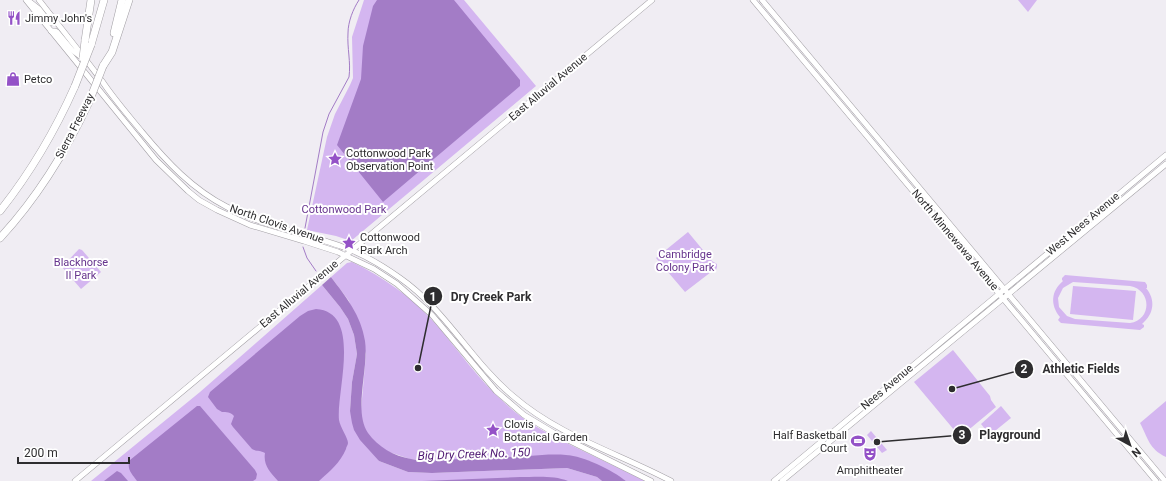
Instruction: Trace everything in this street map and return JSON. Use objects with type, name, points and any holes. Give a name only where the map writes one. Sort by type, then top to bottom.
[{"type":"highway","points":[[88,43],[91,0]]},
{"type":"highway","name":"Sierra Freeway","points":[[0,211],[37,160],[53,133],[81,72],[88,43],[104,0]]},
{"type":"highway","name":"Sierra Freeway","points":[[0,238],[24,210],[54,167],[68,143],[89,102],[103,66],[122,0]]},
{"type":"highway","points":[[103,66],[112,52],[129,0]]},
{"type":"main road","points":[[27,0],[39,9],[49,22],[52,23],[55,21]]},
{"type":"main road","name":"North Clovis Avenue","points":[[27,0],[162,167],[199,200],[217,210],[250,224],[304,240],[346,255],[374,269],[397,284],[432,315],[496,391],[524,415],[554,433],[651,481]]},
{"type":"main road","name":"North Clovis Avenue","points":[[39,0],[110,94],[162,156],[182,177],[213,200],[234,211],[352,250],[378,263],[402,279],[419,293],[447,322],[502,387],[528,409],[558,427],[628,462],[671,481]]},
{"type":"main road","name":"East Alluvial Avenue","points":[[75,481],[652,0]]},
{"type":"main road","name":"North Minnewawa Avenue","points":[[753,0],[1156,481]]},
{"type":"main road","name":"North Minnewawa Avenue","points":[[762,0],[1165,481]]},
{"type":"main road","points":[[51,31],[57,32],[72,50],[87,62]]},
{"type":"main road","name":"West Nees Avenue","points":[[999,293],[1166,155]]},
{"type":"main road","name":"West Nees Avenue","points":[[1003,298],[1166,164]]},
{"type":"main road","points":[[1099,219],[1100,214],[1139,181],[1148,170]]},
{"type":"main road","points":[[217,210],[227,212],[250,221],[256,219]]},
{"type":"main road","name":"Nees Avenue","points":[[774,481],[999,293]]},
{"type":"main road","name":"Nees Avenue","points":[[782,481],[1003,298]]},
{"type":"main road","points":[[432,315],[444,324],[465,348],[470,350]]},
{"type":"main road","points":[[1071,379],[1076,375]]},
{"type":"green space","name":"Cottonwood Park","points":[[364,0],[464,0],[536,86],[351,241],[336,236],[307,230],[327,137],[335,114],[353,78],[352,37]]},
{"type":"green space","points":[[1018,0],[1037,0],[1028,12]]},
{"type":"green space","name":"Cambridge Colony Park","points":[[688,232],[712,261],[717,264],[717,267],[716,270],[711,272],[685,292],[656,258]]},
{"type":"green space","name":"Blackhorse II Park","points":[[79,249],[82,250],[101,272],[81,289],[62,267]]},
{"type":"green space","points":[[352,262],[385,281],[415,303],[433,321],[477,375],[515,412],[551,435],[645,481],[626,481],[592,462],[567,455],[432,461],[410,459],[386,451],[367,433],[362,423],[361,410],[366,354],[349,301],[331,277],[347,263]]},
{"type":"green space","points":[[1065,275],[1145,282],[1147,285],[1146,288],[1151,297],[1152,307],[1149,316],[1142,324],[1144,327],[1140,330],[1061,323],[1058,320],[1060,317],[1053,303],[1053,298],[1056,289],[1063,281],[1062,278]],"holes":[[[1073,282],[1130,286],[1142,293],[1145,299],[1145,311],[1142,317],[1137,321],[1130,323],[1075,319],[1067,316],[1059,307],[1058,298],[1063,288]]]},
{"type":"green space","points":[[322,285],[348,319],[354,335],[357,354],[352,382],[350,411],[379,461],[408,472],[432,473],[567,468],[597,477],[602,481],[91,481],[200,392]]},
{"type":"green space","points":[[1073,286],[1136,291],[1133,320],[1070,314]]},
{"type":"green space","points":[[953,350],[990,396],[996,407],[960,437],[914,382]]},
{"type":"green space","points":[[1166,401],[1166,457],[1152,447],[1140,423]]},
{"type":"green space","points":[[1001,406],[1011,418],[990,435],[981,424]]},
{"type":"green space","points":[[871,431],[887,450],[882,453],[867,435]]},
{"type":"green space","name":"Half Basketball Court","points":[[855,437],[864,440],[860,447],[851,442]]},
{"type":"shaded area","points":[[377,0],[454,0],[520,80],[520,86],[383,202],[337,145],[361,79],[363,46],[373,6]]},
{"type":"shaded area","points":[[331,277],[352,307],[363,332],[366,352],[362,389],[362,413],[364,424],[368,433],[382,447],[399,456],[423,460],[548,455],[573,456],[598,464],[626,481],[602,481],[597,477],[567,468],[432,473],[408,472],[379,461],[360,440],[352,423],[350,411],[352,382],[357,354],[354,335],[348,319],[322,285]]},
{"type":"shaded area","points":[[316,309],[330,313],[339,324],[343,338],[344,355],[339,420],[348,444],[338,463],[319,481],[278,481],[266,465],[265,453],[252,449],[231,424],[234,416],[230,413],[222,412],[217,409],[208,397],[210,392],[300,316],[308,311]]},
{"type":"shaded area","points":[[197,406],[200,406],[255,470],[257,474],[256,479],[253,481],[137,481],[129,469],[130,460]]},
{"type":"shaded area","points":[[117,471],[121,473],[128,481],[104,481]]},
{"type":"shaded area","points":[[551,477],[568,481],[422,481]]},
{"type":"waterway","name":"Big Dry Creek No. 150","points":[[305,228],[323,132],[329,114],[349,77],[350,66],[348,29],[351,16],[359,0]]},
{"type":"waterway","name":"Big Dry Creek No. 150","points":[[303,247],[307,258],[316,271]]},
{"type":"place","name":"Jimmy John's","points":[[14,18]]},
{"type":"place","name":"Petco","points":[[13,79]]},
{"type":"place","name":"Cottonwood Park Observation Point","points":[[335,159]]},
{"type":"place","name":"Cottonwood Park Arch","points":[[349,243]]},
{"type":"place","name":"Dry Creek Park","points":[[418,368]]},
{"type":"place","name":"Athletic Fields","points":[[952,389]]},
{"type":"place","name":"Clovis Botanical Garden","points":[[493,430]]},
{"type":"place","name":"Half Basketball Court","points":[[858,441]]},
{"type":"place","name":"Playground","points":[[877,442]]},
{"type":"place","name":"Amphitheater","points":[[870,454]]}]
